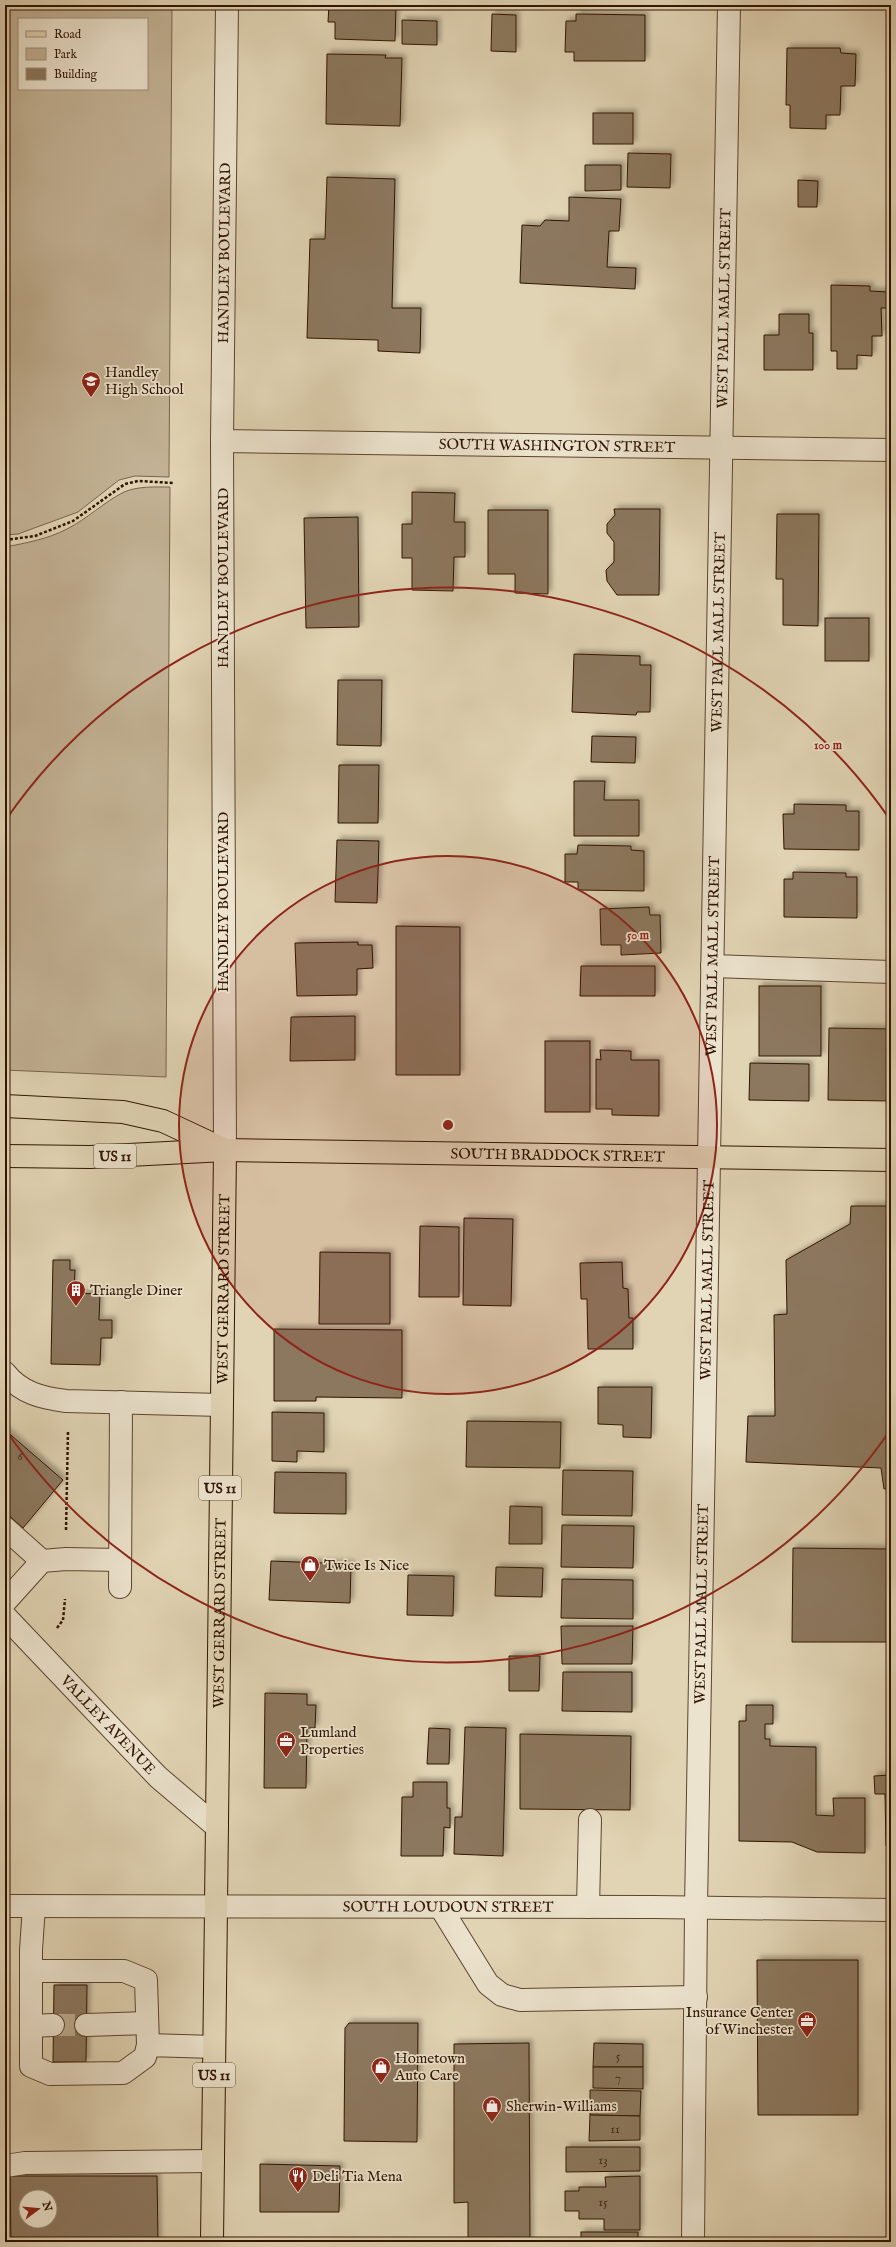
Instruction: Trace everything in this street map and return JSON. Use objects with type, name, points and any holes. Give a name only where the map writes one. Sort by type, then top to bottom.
[{"type":"main road","name":"SOUTH BRADDOCK STREET","points":[[5,1106],[130,1114],[163,1121],[180,1127],[224,1150]]},
{"type":"main road","name":"SOUTH BRADDOCK STREET","points":[[5,1156],[90,1157],[224,1150],[891,1160]]},
{"type":"main road","name":"WEST GERRARD STREET","points":[[216,1908],[224,1150]]},
{"type":"main road","name":"US 11","points":[[212,2242],[216,1908]]},
{"type":"street","name":"HANDLEY BOULEVARD","points":[[224,1150],[222,441],[227,5]]},
{"type":"street","name":"WEST PALL MALL STREET","points":[[693,2242],[696,1908],[729,5]]},
{"type":"street","name":"SOUTH WASHINGTON STREET","points":[[222,441],[891,450]]},
{"type":"street","points":[[712,966],[891,972]]},
{"type":"street","points":[[5,1373],[28,1392],[45,1399],[221,1405]]},
{"type":"street","points":[[120,1587],[121,1402]]},
{"type":"street","points":[[5,1528],[42,1561]]},
{"type":"street","points":[[5,1602],[42,1561],[66,1559],[120,1560]]},
{"type":"street","name":"VALLEY AVENUE","points":[[5,1616],[158,1777],[217,1827]]},
{"type":"street","points":[[588,1907],[590,1820]]},
{"type":"street","name":"SOUTH LOUDOUN STREET","points":[[5,1906],[216,1908],[588,1907],[891,1910]]},
{"type":"street","points":[[31,1971],[124,1971],[146,1980],[148,2045],[145,2057],[123,2073],[50,2074],[31,2066],[31,1971],[34,1906]]},
{"type":"street","points":[[440,1908],[488,1984],[507,1998],[520,2000],[696,1997]]},
{"type":"street","points":[[86,2025],[147,2023]]},
{"type":"street","points":[[31,2026],[53,2025]]},
{"type":"street","points":[[148,2045],[214,2047]]},
{"type":"street","points":[[5,2166],[25,2163],[213,2160]]},
{"type":"path","points":[[5,540],[35,536],[73,521],[125,484],[138,481],[174,483]]},
{"type":"path","points":[[66,1531],[68,1430]]},
{"type":"path","points":[[56,1630],[63,1620],[65,1599]]},
{"type":"green space","points":[[5,5],[172,5],[169,477],[135,476],[119,480],[78,512],[18,534],[5,535]]},
{"type":"green space","points":[[153,487],[170,487],[166,1077],[5,1070],[5,547],[37,540],[60,532],[89,516],[109,501],[129,490]]},
{"type":"building","points":[[329,5],[396,5],[395,41],[335,39],[335,22],[328,22]]},
{"type":"building","points":[[492,14],[516,15],[516,52],[491,51]]},
{"type":"building","points":[[576,14],[645,15],[645,61],[574,61],[574,52],[565,52],[566,21],[576,21]]},
{"type":"building","points":[[402,20],[437,21],[437,45],[402,44]]},
{"type":"building","points":[[787,48],[840,48],[841,53],[856,54],[855,86],[841,86],[840,115],[826,115],[826,129],[790,128],[790,105],[786,105]]},
{"type":"building","points":[[327,54],[386,55],[385,58],[402,58],[400,126],[326,124]]},
{"type":"building","points":[[888,58],[891,58],[891,97],[888,97]]},
{"type":"building","points":[[593,113],[633,113],[633,144],[593,144]]},
{"type":"building","points":[[628,153],[671,154],[670,188],[627,187]]},
{"type":"building","points":[[585,165],[621,165],[621,190],[585,191]]},
{"type":"building","points":[[327,177],[395,179],[392,308],[421,308],[420,353],[378,351],[378,340],[307,338],[310,239],[325,239]]},
{"type":"building","points":[[798,180],[818,181],[817,207],[798,207]]},
{"type":"building","points":[[569,197],[621,199],[619,231],[609,231],[607,267],[636,268],[635,289],[520,283],[522,225],[540,226],[545,220],[569,221]]},
{"type":"building","points":[[831,285],[870,286],[870,291],[888,292],[888,308],[881,308],[882,336],[872,336],[872,356],[857,355],[857,369],[837,369],[837,351],[831,351]]},
{"type":"building","points":[[779,314],[809,314],[809,333],[813,333],[813,370],[764,370],[764,335],[779,335]]},
{"type":"building","points":[[412,492],[455,493],[454,522],[465,522],[465,557],[454,557],[453,591],[412,590],[412,558],[402,558],[402,524],[412,524]]},
{"type":"building","points":[[614,509],[660,509],[659,595],[617,595],[607,581],[606,570],[614,562],[614,542],[607,533],[607,524],[615,515]]},
{"type":"building","points":[[488,510],[548,510],[548,594],[515,593],[515,574],[488,574]]},
{"type":"building","points":[[777,514],[819,514],[818,626],[783,625],[783,579],[776,579]]},
{"type":"building","points":[[358,517],[359,627],[306,628],[304,518]]},
{"type":"building","points":[[888,544],[891,544],[891,580],[888,580]]},
{"type":"building","points":[[825,618],[869,618],[869,661],[825,661]]},
{"type":"building","points":[[574,654],[640,656],[640,665],[651,665],[650,712],[637,712],[636,715],[572,712]]},
{"type":"building","points":[[338,680],[382,680],[381,746],[337,745]]},
{"type":"building","points":[[592,736],[636,737],[635,763],[591,762]]},
{"type":"building","points":[[339,765],[379,765],[378,823],[338,823]]},
{"type":"building","points":[[574,781],[605,781],[604,800],[639,800],[639,836],[574,836]]},
{"type":"building","points":[[794,804],[846,805],[846,811],[859,811],[859,850],[784,849],[783,814],[794,814]]},
{"type":"building","points":[[337,840],[379,841],[377,903],[335,902]]},
{"type":"building","points":[[578,845],[631,846],[631,850],[644,851],[644,891],[578,890],[578,882],[565,882],[565,854],[577,854]]},
{"type":"building","points":[[793,872],[846,873],[846,877],[857,877],[857,918],[784,917],[784,879],[793,879]]},
{"type":"building","points":[[649,907],[650,915],[660,915],[661,953],[621,955],[621,945],[601,945],[600,909]]},
{"type":"building","points":[[396,926],[460,927],[460,1075],[396,1075]]},
{"type":"building","points":[[358,942],[358,945],[372,945],[373,968],[357,969],[357,995],[297,996],[295,943]]},
{"type":"building","points":[[581,966],[655,966],[655,996],[580,996]]},
{"type":"building","points":[[759,986],[821,986],[821,1056],[759,1056]]},
{"type":"building","points":[[355,1016],[355,1060],[290,1061],[291,1017]]},
{"type":"building","points":[[829,1028],[891,1029],[891,1101],[828,1100]]},
{"type":"building","points":[[545,1041],[590,1041],[590,1112],[545,1112]]},
{"type":"building","points":[[600,1050],[631,1051],[631,1060],[659,1060],[659,1116],[612,1115],[612,1109],[596,1109],[596,1059],[601,1060]]},
{"type":"building","points":[[750,1063],[809,1064],[809,1101],[749,1100]]},
{"type":"building","points":[[851,1206],[891,1206],[891,1488],[884,1489],[881,1468],[746,1462],[748,1416],[775,1416],[774,1315],[787,1314],[786,1260],[850,1224]]},
{"type":"building","points":[[464,1218],[513,1219],[511,1306],[463,1305]]},
{"type":"building","points":[[420,1226],[459,1227],[459,1297],[419,1297]]},
{"type":"building","points":[[320,1252],[390,1253],[390,1324],[319,1324]]},
{"type":"building","name":"Triangle Diner","points":[[53,1260],[70,1260],[70,1270],[75,1270],[74,1293],[100,1294],[99,1320],[112,1320],[112,1338],[101,1338],[100,1365],[51,1364]]},
{"type":"building","points":[[622,1262],[623,1288],[628,1289],[629,1318],[633,1318],[633,1349],[588,1349],[587,1299],[581,1299],[580,1263]]},
{"type":"building","points":[[274,1329],[402,1330],[402,1398],[316,1397],[316,1401],[274,1401]]},
{"type":"building","points":[[598,1387],[652,1387],[651,1438],[623,1437],[623,1425],[598,1424]]},
{"type":"building","points":[[272,1412],[324,1413],[324,1452],[297,1451],[297,1462],[272,1461]]},
{"type":"building","points":[[467,1421],[561,1422],[560,1468],[466,1467]]},
{"type":"building","points":[[5,1430],[63,1480],[23,1528],[5,1512]]},
{"type":"building","points":[[563,1470],[633,1471],[632,1516],[562,1515]]},
{"type":"building","points":[[275,1472],[346,1473],[346,1514],[274,1513]]},
{"type":"building","points":[[510,1506],[542,1507],[542,1544],[509,1544]]},
{"type":"building","points":[[562,1525],[634,1526],[633,1568],[561,1567]]},
{"type":"building","points":[[793,1548],[891,1549],[891,1642],[792,1642]]},
{"type":"building","name":"Twice Is Nice","points":[[271,1561],[351,1564],[350,1603],[269,1600]]},
{"type":"building","points":[[496,1567],[543,1568],[542,1597],[495,1596]]},
{"type":"building","points":[[408,1575],[454,1576],[453,1616],[407,1615]]},
{"type":"building","points":[[562,1579],[633,1580],[633,1619],[561,1618]]},
{"type":"building","points":[[561,1626],[633,1626],[632,1664],[562,1664]]},
{"type":"building","points":[[509,1656],[540,1656],[539,1691],[509,1691]]},
{"type":"building","points":[[563,1672],[632,1672],[632,1712],[562,1711]]},
{"type":"building","name":"Lumland Properties","points":[[265,1693],[307,1694],[307,1705],[316,1705],[315,1728],[307,1728],[306,1788],[264,1788]]},
{"type":"building","points":[[746,1705],[773,1705],[773,1724],[765,1724],[765,1739],[770,1739],[770,1746],[816,1747],[816,1815],[834,1816],[833,1798],[865,1798],[865,1853],[817,1852],[792,1842],[739,1841],[739,1721],[746,1721]]},
{"type":"building","points":[[465,1727],[506,1728],[503,1856],[454,1854],[455,1817],[462,1817]]},
{"type":"building","points":[[429,1728],[450,1729],[449,1764],[427,1764]]},
{"type":"building","points":[[520,1734],[631,1736],[630,1810],[520,1809]]},
{"type":"building","points":[[891,1775],[891,1846],[886,1846],[885,1794],[875,1794],[874,1776]]},
{"type":"building","points":[[413,1782],[447,1782],[447,1808],[450,1808],[450,1828],[444,1827],[443,1856],[401,1856],[402,1797],[413,1797]]},
{"type":"building","name":"Insurance Center of Winchester","points":[[757,1960],[858,1960],[858,2115],[758,2115]]},
{"type":"building","points":[[54,1985],[87,1985],[86,2062],[53,2062]]},
{"type":"building","name":"Hometown Auto Care","points":[[349,2023],[418,2023],[417,2142],[344,2141],[345,2028]]},
{"type":"building","name":"Sherwin-Williams","points":[[529,2043],[530,2242],[468,2242],[468,2202],[454,2203],[454,2044]]},
{"type":"building","points":[[594,2043],[643,2044],[643,2067],[593,2067]]},
{"type":"building","points":[[593,2067],[643,2067],[643,2089],[593,2088]]},
{"type":"building","points":[[590,2090],[641,2091],[640,2116],[590,2115]]},
{"type":"building","points":[[590,2115],[640,2116],[640,2140],[589,2141]]},
{"type":"building","points":[[566,2147],[640,2147],[640,2171],[566,2172]]},
{"type":"building","points":[[260,2164],[340,2166],[339,2212],[260,2212]]},
{"type":"building","points":[[10,2176],[157,2176],[158,2242],[11,2242]]},
{"type":"building","points":[[640,2176],[640,2230],[604,2230],[604,2219],[579,2219],[579,2211],[565,2211],[565,2191],[579,2191],[579,2187],[606,2187],[605,2177]]},
{"type":"building","points":[[581,2232],[638,2232],[638,2242],[581,2242]]},
{"type":"tunnel","points":[[53,2025],[86,2025]]},
{"type":"place","name":"Handley High School","points":[[91,398]]},
{"type":"place","name":"Triangle Diner","points":[[76,1307]]},
{"type":"place","name":"Twice Is Nice","points":[[310,1582]]},
{"type":"place","name":"Lumland Properties","points":[[286,1758]]},
{"type":"place","name":"Insurance Center of Winchester","points":[[807,2038]]},
{"type":"place","name":"Hometown Auto Care","points":[[381,2084]]},
{"type":"place","name":"Sherwin-Williams","points":[[492,2123]]},
{"type":"place","name":"Deli Tia Mena","points":[[298,2193]]}]
